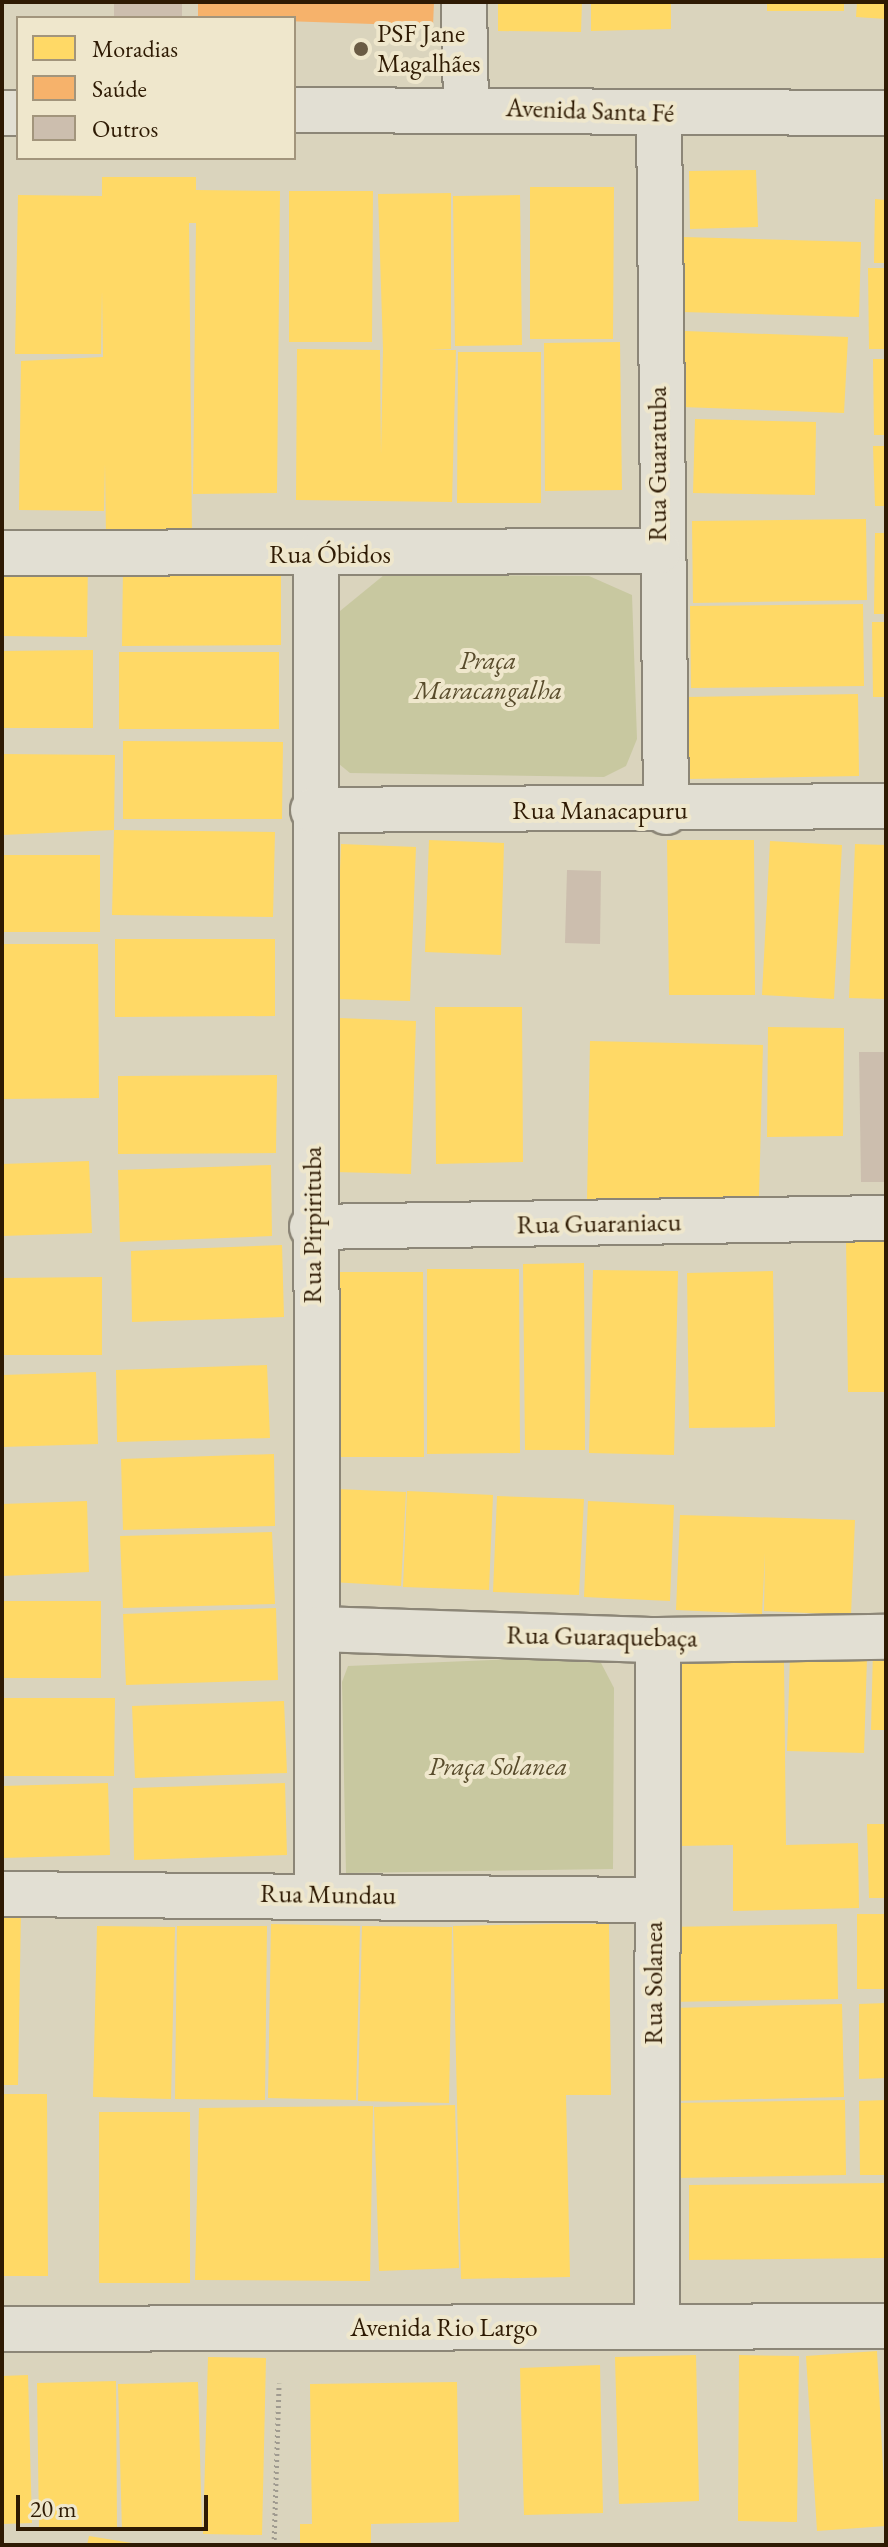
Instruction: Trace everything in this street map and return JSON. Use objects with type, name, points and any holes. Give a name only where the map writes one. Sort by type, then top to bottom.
[{"type":"street","points":[[464,2],[466,108]]},
{"type":"street","name":"Avenida Santa Fé","points":[[296,110],[466,108],[659,115],[886,113]]},
{"type":"street","name":"Rua Guaratuba","points":[[659,115],[658,551],[666,812]]},
{"type":"street","name":"Rua Óbidos","points":[[2,553],[316,556],[658,551]]},
{"type":"street","name":"Rua Pirpirituba","points":[[316,556],[312,1227],[318,1629],[317,1894]]},
{"type":"street","name":"Rua Manacapuru","points":[[313,810],[666,812],[886,806]]},
{"type":"street","name":"Rua Guaraniacu","points":[[312,1227],[886,1218]]},
{"type":"street","name":"Rua Guaraquebaça","points":[[318,1629],[658,1640],[886,1637]]},
{"type":"street","name":"Rua Solanea","points":[[657,2327],[654,1900],[658,1640]]},
{"type":"street","name":"Rua Mundau","points":[[2,1894],[317,1894],[654,1900]]},
{"type":"street","name":"Avenida Rio Largo","points":[[2,2329],[886,2326]]},
{"type":"path","points":[[274,2545],[280,2330]]},
{"type":"green space","name":"Praça Maracangalha","points":[[384,575],[589,576],[632,595],[637,739],[626,766],[604,777],[350,773],[339,764],[340,611]]},
{"type":"green space","name":"Praça Solanea","points":[[584,1656],[600,1661],[614,1688],[613,1869],[346,1873],[342,1682],[348,1666]]},
{"type":"building: Moradias","points":[[498,2],[582,2],[581,32],[498,31]]},
{"type":"building: Moradias","points":[[591,2],[671,2],[671,29],[591,31]]},
{"type":"building: Moradias","points":[[767,2],[844,2],[844,11],[767,11]]},
{"type":"building: Moradias","points":[[857,2],[886,2],[886,19],[856,17]]},
{"type":"building: Moradias","points":[[756,170],[758,227],[690,229],[689,171]]},
{"type":"building: Moradias","points":[[102,177],[196,177],[196,190],[280,191],[277,493],[193,494],[196,223],[189,223],[192,535],[106,537],[105,464],[104,511],[19,510],[21,361],[103,357],[102,291],[101,354],[15,354],[18,195],[102,196]]},
{"type":"building: Moradias","points":[[530,187],[614,187],[613,339],[530,339]]},
{"type":"building: Moradias","points":[[289,191],[373,191],[372,342],[289,342]]},
{"type":"building: Moradias","points":[[451,193],[451,349],[429,350],[456,350],[452,502],[296,500],[297,349],[380,350],[381,455],[383,349],[378,194]]},
{"type":"building: Moradias","points":[[520,195],[522,345],[455,346],[453,196]]},
{"type":"building: Moradias","points":[[875,199],[886,200],[886,263],[874,263]]},
{"type":"building: Moradias","points":[[683,237],[861,242],[859,317],[682,312]]},
{"type":"building: Moradias","points":[[868,268],[886,268],[886,349],[869,349]]},
{"type":"building: Moradias","points":[[685,331],[848,337],[844,413],[682,407]]},
{"type":"building: Moradias","points":[[620,342],[622,490],[545,491],[544,343]]},
{"type":"building: Moradias","points":[[458,352],[541,352],[541,503],[457,503]]},
{"type":"building: Moradias","points":[[873,359],[886,359],[886,435],[874,435]]},
{"type":"building: Moradias","points":[[695,419],[816,422],[815,495],[693,493]]},
{"type":"building: Moradias","points":[[873,446],[886,446],[886,506],[875,506]]},
{"type":"building: Moradias","points":[[866,519],[867,600],[693,603],[692,521]]},
{"type":"building: Moradias","points":[[875,533],[886,533],[886,614],[874,614]]},
{"type":"building: Moradias","points":[[2,559],[88,559],[87,637],[2,636]]},
{"type":"building: Moradias","points":[[123,568],[281,568],[281,645],[122,646]]},
{"type":"building: Moradias","points":[[863,604],[864,686],[691,688],[690,606]]},
{"type":"building: Moradias","points":[[872,622],[886,622],[886,697],[873,697]]},
{"type":"building: Moradias","points":[[93,650],[93,728],[2,728],[2,651]]},
{"type":"building: Moradias","points":[[119,652],[279,652],[279,729],[119,729]]},
{"type":"building: Moradias","points":[[858,694],[859,776],[687,779],[686,697]]},
{"type":"building: Moradias","points":[[123,741],[283,742],[282,819],[123,819]]},
{"type":"building: Moradias","points":[[2,754],[115,755],[114,830],[2,835]]},
{"type":"building: Moradias","points":[[114,830],[275,832],[273,917],[112,915]]},
{"type":"building: Moradias","points":[[429,840],[504,843],[501,955],[425,952]]},
{"type":"building: Moradias","points":[[667,840],[754,840],[755,995],[669,995]]},
{"type":"building: Moradias","points":[[770,841],[842,845],[834,999],[762,995]]},
{"type":"building: Moradias","points":[[341,844],[416,847],[410,1001],[335,999]]},
{"type":"building: Moradias","points":[[855,844],[886,845],[886,999],[849,998]]},
{"type":"building: Moradias","points":[[2,855],[100,855],[100,932],[2,932]]},
{"type":"building: Moradias","points":[[115,939],[275,939],[275,1016],[115,1017]]},
{"type":"building: Moradias","points":[[2,944],[98,944],[99,1098],[2,1099]]},
{"type":"building: Moradias","points":[[435,1007],[522,1007],[523,1162],[436,1164]]},
{"type":"building: Moradias","points":[[339,1018],[416,1021],[411,1174],[335,1172]]},
{"type":"building: Moradias","points":[[768,1027],[844,1028],[843,1136],[767,1137]]},
{"type":"building: Moradias","points":[[590,1041],[763,1045],[759,1197],[587,1199]]},
{"type":"building: Moradias","points":[[277,1075],[276,1153],[118,1154],[118,1076]]},
{"type":"building: Moradias","points":[[89,1161],[92,1233],[2,1236],[2,1164]]},
{"type":"building: Moradias","points":[[271,1165],[272,1236],[120,1242],[118,1170]]},
{"type":"building: Moradias","points":[[886,1236],[886,1392],[848,1392],[846,1237]]},
{"type":"building: Moradias","points":[[282,1245],[284,1317],[132,1322],[131,1251]]},
{"type":"building: Moradias","points":[[584,1263],[585,1450],[525,1450],[523,1264]]},
{"type":"building: Moradias","points":[[427,1269],[519,1269],[520,1453],[427,1454]]},
{"type":"building: Moradias","points":[[593,1270],[678,1271],[674,1455],[589,1453]]},
{"type":"building: Moradias","points":[[773,1271],[775,1427],[689,1428],[687,1273]]},
{"type":"building: Moradias","points":[[331,1272],[423,1272],[424,1457],[331,1457]]},
{"type":"building: Moradias","points":[[102,1277],[102,1355],[2,1355],[2,1278]]},
{"type":"building: Moradias","points":[[267,1365],[270,1438],[117,1442],[116,1370]]},
{"type":"building: Moradias","points":[[96,1372],[98,1444],[2,1447],[2,1375]]},
{"type":"building: Moradias","points":[[274,1454],[275,1526],[123,1530],[121,1459]]},
{"type":"building: Moradias","points":[[337,1489],[406,1492],[401,1586],[331,1582]]},
{"type":"building: Moradias","points":[[407,1491],[493,1495],[489,1590],[403,1587]]},
{"type":"building: Moradias","points":[[497,1496],[584,1499],[579,1595],[493,1592]]},
{"type":"building: Moradias","points":[[87,1501],[89,1572],[2,1576],[2,1504]]},
{"type":"building: Moradias","points":[[588,1501],[674,1505],[670,1601],[584,1597]]},
{"type":"building: Moradias","points":[[680,1515],[855,1520],[851,1615],[764,1611],[765,1553],[762,1614],[676,1610]]},
{"type":"building: Moradias","points":[[272,1532],[275,1604],[123,1608],[120,1536]]},
{"type":"building: Moradias","points":[[2,1601],[101,1601],[101,1678],[2,1678]]},
{"type":"building: Moradias","points":[[276,1608],[278,1680],[126,1685],[123,1614]]},
{"type":"building: Moradias","points":[[873,1650],[886,1650],[886,1730],[871,1730]]},
{"type":"building: Moradias","points":[[790,1655],[867,1657],[864,1753],[787,1751]]},
{"type":"building: Moradias","points":[[784,1662],[786,1845],[858,1843],[859,1908],[733,1911],[733,1845],[680,1846],[677,1663]]},
{"type":"building: Moradias","points":[[2,1698],[115,1698],[114,1776],[2,1776]]},
{"type":"building: Moradias","points":[[284,1701],[287,1773],[135,1778],[132,1706]]},
{"type":"building: Moradias","points":[[108,1783],[110,1855],[2,1858],[2,1786]]},
{"type":"building: Moradias","points":[[285,1783],[287,1855],[134,1860],[133,1788]]},
{"type":"building: Moradias","points":[[867,1824],[886,1824],[886,1898],[869,1898]]},
{"type":"building: Moradias","points":[[2,1910],[21,1911],[18,2085],[2,2085]]},
{"type":"building: Moradias","points":[[857,1914],[886,1914],[886,1989],[857,1989]]},
{"type":"building: Moradias","points":[[271,1924],[360,1926],[356,2100],[268,2098]]},
{"type":"building: Moradias","points":[[609,1924],[611,2095],[566,2095],[570,2277],[461,2279],[453,1926]]},
{"type":"building: Moradias","points":[[837,1924],[838,1999],[668,2002],[668,1927]]},
{"type":"building: Moradias","points":[[97,1926],[175,1927],[171,2099],[93,2097]]},
{"type":"building: Moradias","points":[[177,1926],[267,1926],[265,2100],[175,2099]]},
{"type":"building: Moradias","points":[[362,1926],[452,1927],[449,2103],[358,2101]]},
{"type":"building: Moradias","points":[[886,2003],[886,2078],[859,2079],[859,2004]]},
{"type":"building: Moradias","points":[[842,2004],[844,2097],[673,2101],[671,2008]]},
{"type":"building: Moradias","points":[[2,2094],[47,2094],[48,2276],[2,2276]]},
{"type":"building: Moradias","points":[[845,2100],[846,2175],[676,2178],[676,2103]]},
{"type":"building: Moradias","points":[[886,2100],[886,2175],[860,2175],[859,2101]]},
{"type":"building: Moradias","points":[[455,2105],[459,2268],[379,2271],[374,2107]]},
{"type":"building: Moradias","points":[[373,2106],[370,2281],[195,2280],[199,2108]]},
{"type":"building: Moradias","points":[[99,2112],[190,2112],[190,2283],[99,2283]]},
{"type":"building: Moradias","points":[[886,2183],[886,2258],[689,2260],[689,2185]]},
{"type":"building: Moradias","points":[[877,2351],[886,2526],[817,2531],[806,2356]]},
{"type":"building: Moradias","points":[[696,2355],[699,2501],[619,2504],[615,2357]]},
{"type":"building: Moradias","points":[[739,2355],[799,2356],[797,2522],[738,2521]]},
{"type":"building: Moradias","points":[[208,2357],[266,2358],[262,2535],[203,2534]]},
{"type":"building: Moradias","points":[[600,2365],[603,2513],[524,2515],[520,2368]]},
{"type":"building: Moradias","points":[[28,2375],[32,2523],[2,2524],[2,2376]]},
{"type":"building: Moradias","points":[[116,2381],[117,2530],[39,2530],[37,2383]]},
{"type":"building: Moradias","points":[[198,2382],[202,2529],[122,2531],[118,2384]]},
{"type":"building: Moradias","points":[[457,2382],[459,2522],[371,2524],[371,2545],[300,2545],[300,2524],[312,2524],[310,2384]]},
{"type":"building: Moradias","points":[[89,2536],[132,2543],[132,2545],[87,2545]]},
{"type":"building: Saúde","points":[[198,2],[434,2],[433,26],[296,21],[296,16],[198,16]]},
{"type":"building: Outros","points":[[114,2],[182,2],[182,16],[114,16]]},
{"type":"building: Outros","points":[[567,870],[601,871],[600,944],[565,943]]},
{"type":"building: Outros","points":[[859,1052],[886,1052],[886,1182],[861,1182]]},
{"type":"place","name":"PSF Jane Magalhães","points":[[361,49]]}]
